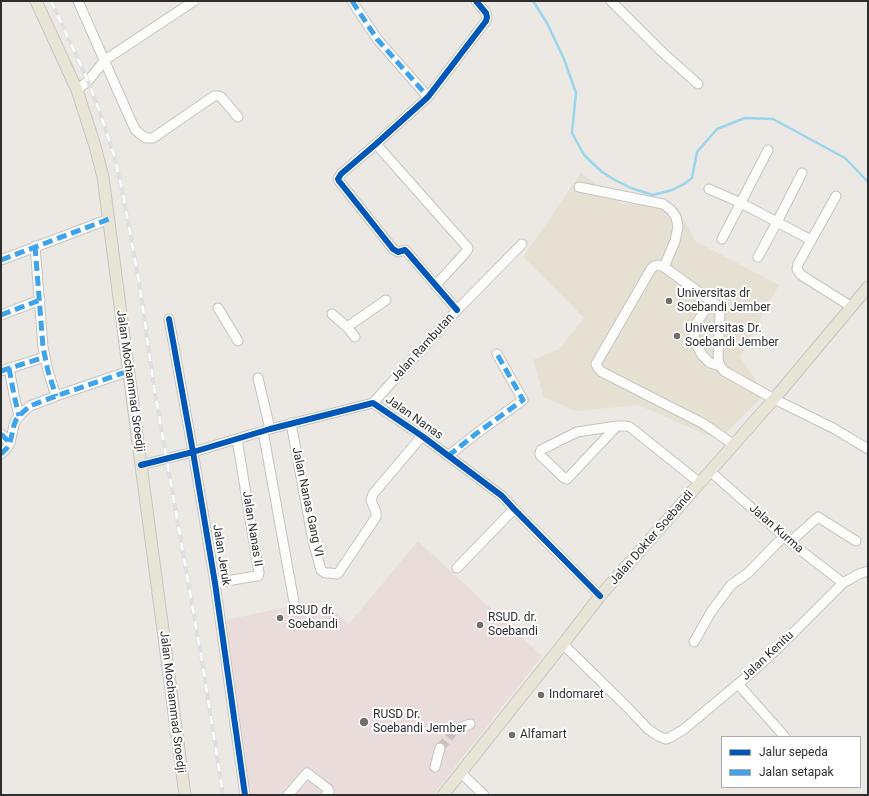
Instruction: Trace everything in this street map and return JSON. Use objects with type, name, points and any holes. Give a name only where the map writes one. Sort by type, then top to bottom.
[{"type":"main road","name":"Jalan Mochammad Sroedji","points":[[36,1],[77,90],[95,146],[102,177],[109,219],[185,795]]},
{"type":"main road","name":"Jalan Dokter Soebandi","points":[[443,795],[600,596],[711,472],[868,287]]},
{"type":"street","points":[[78,1],[132,122],[138,132],[144,137],[153,138],[214,96],[221,97],[238,117]]},
{"type":"street","points":[[77,90],[88,81],[105,60],[194,1]]},
{"type":"street","points":[[352,1],[377,39],[428,97]]},
{"type":"street","points":[[457,310],[407,252],[404,250],[398,252],[393,250],[338,180],[338,177],[428,97],[486,21],[486,13],[476,1]]},
{"type":"street","points":[[611,1],[661,51],[698,84]]},
{"type":"street","points":[[376,144],[468,248],[468,251],[436,285]]},
{"type":"street","points":[[722,239],[768,150]]},
{"type":"street","points":[[758,257],[802,173]]},
{"type":"street","points":[[579,187],[663,204],[671,210],[676,217],[678,227],[664,267]]},
{"type":"street","points":[[709,189],[741,203],[811,240]]},
{"type":"street","points":[[836,196],[797,268],[799,273],[852,307]]},
{"type":"street","points":[[1,260],[109,219]]},
{"type":"street","name":"Jalan Rambutan","points":[[373,403],[457,310],[522,244]]},
{"type":"street","points":[[35,246],[43,347],[56,396]]},
{"type":"street","points":[[734,445],[704,424],[602,372],[596,364],[651,269],[656,266],[664,267],[718,306],[720,312],[718,359],[720,366],[727,374],[833,428],[868,449]]},
{"type":"street","points":[[1,315],[40,300]]},
{"type":"street","points":[[347,327],[386,300]]},
{"type":"street","points":[[711,301],[696,324],[694,334],[696,344],[702,355],[710,363],[720,366]]},
{"type":"street","points":[[218,308],[238,341]]},
{"type":"street","points":[[332,314],[347,327],[355,337]]},
{"type":"street","name":"Jalan Jeruk","points":[[169,319],[215,583],[245,795]]},
{"type":"street","points":[[448,456],[482,428],[523,400],[497,354]]},
{"type":"street","points":[[19,416],[14,395],[5,369],[45,357]]},
{"type":"street","points":[[1,454],[10,443],[14,425],[19,416],[30,406],[129,371]]},
{"type":"street","points":[[258,378],[294,602]]},
{"type":"street","name":"Jalan Nanas","points":[[142,465],[193,452],[291,423],[373,403],[422,436],[502,496],[600,596]]},
{"type":"street","name":"Jalan Nanas Gang VI","points":[[291,423],[313,542],[322,570],[326,573],[337,574],[339,572],[376,517],[376,512],[371,500],[373,494],[422,436]]},
{"type":"street","points":[[617,426],[567,479],[564,478],[540,455],[541,450],[577,432],[617,426],[630,426],[700,483]]},
{"type":"street","points":[[1,434],[10,443]]},
{"type":"street","name":"Jalan Nanas II","points":[[215,583],[258,576],[259,573],[237,438]]},
{"type":"street","name":"Jalan Kurma","points":[[711,472],[787,539],[843,583]]},
{"type":"street","points":[[457,568],[514,509]]},
{"type":"street","points":[[694,642],[711,612],[731,585],[748,573],[787,539],[818,517],[856,541]]},
{"type":"street","name":"Jalan Kenitu","points":[[563,644],[648,729],[658,736],[666,739],[683,730],[738,684],[775,651],[843,583],[868,571]]},
{"type":"street","points":[[738,684],[785,736]]},
{"type":"street","points":[[455,730],[470,724]]},
{"type":"street","points":[[435,767],[440,748]]},
{"type":"street","points":[[288,795],[307,773],[328,789],[329,791],[326,795]]},
{"type":"street","points":[[461,773],[484,795]]},
{"type":"shaded area","name":"Universitas dr Soebandi Jember","points":[[581,173],[621,203],[678,208],[695,241],[779,285],[740,357],[765,394],[719,440],[638,405],[575,411],[544,397],[533,360],[559,349],[584,318],[523,257]]},
{"type":"shaded area","name":"RUSD Dr. Soebandi Jember","points":[[418,541],[542,656],[433,795],[250,795],[222,621],[314,601],[322,617],[332,610],[349,624]]},
{"type":"waterway","points":[[533,1],[547,23],[564,59],[576,93],[572,133],[584,155],[602,172],[615,180],[631,188],[653,195],[672,190],[692,178],[697,152],[717,129],[745,118],[773,119],[845,158],[868,182]]},
{"type":"tunnel","points":[[440,748],[455,730]]},
{"type":"railway","points":[[51,1],[88,81],[99,110],[114,155],[123,194],[140,288],[154,387],[203,667],[223,795]]},
{"type":"marked path","points":[[352,1],[377,39],[428,97]]},
{"type":"marked path","points":[[1,260],[109,219]]},
{"type":"marked path","points":[[35,246],[43,347],[48,371],[56,396]]},
{"type":"marked path","points":[[1,315],[40,300]]},
{"type":"marked path","points":[[448,456],[523,400],[497,354]]},
{"type":"marked path","points":[[1,371],[45,357]]},
{"type":"marked path","points":[[9,368],[19,416]]},
{"type":"marked path","points":[[1,454],[10,443],[16,420],[30,406],[129,371]]},
{"type":"marked path","points":[[1,434],[10,443]]},
{"type":"cycle path","points":[[457,310],[405,250],[398,252],[393,249],[338,179],[341,174],[428,97],[486,21],[486,13],[476,1]]},
{"type":"cycle path","points":[[169,319],[215,583],[245,795]]},
{"type":"cycle path","points":[[141,465],[193,452],[270,429],[373,403],[422,436],[502,496],[600,596]]},
{"type":"place","name":"Universitas dr Soebandi Jember","points":[[669,301]]},
{"type":"place","name":"Universitas Dr. Soebandi Jember","points":[[677,336]]},
{"type":"place","name":"RSUD dr. Soebandi","points":[[280,618]]},
{"type":"place","name":"RSUD. dr. Soebandi","points":[[480,625]]},
{"type":"place","name":"Indomaret","points":[[541,695]]},
{"type":"place","name":"RUSD Dr. Soebandi Jember","points":[[364,722]]},
{"type":"place","name":"Alfamart","points":[[512,735]]}]
